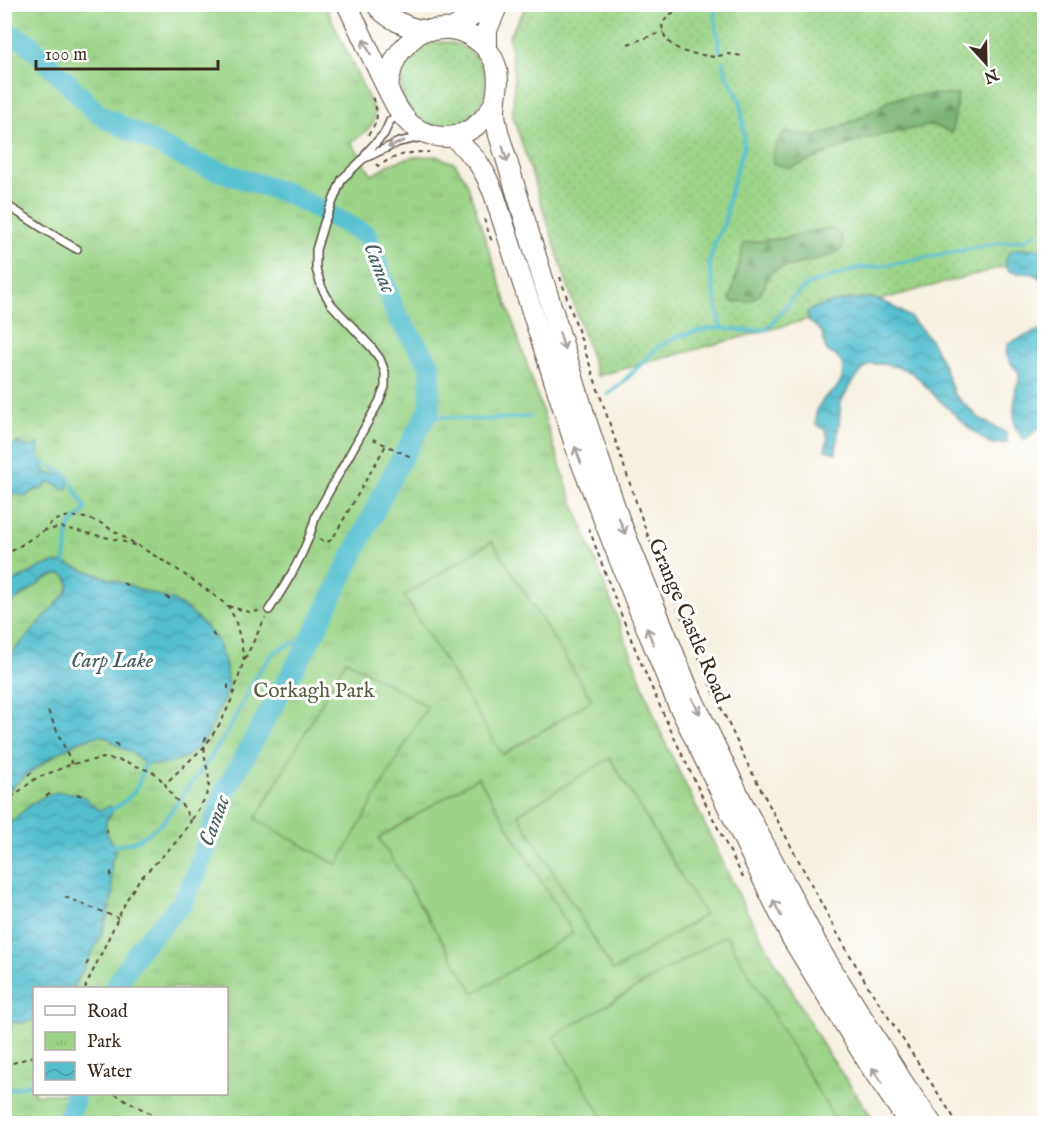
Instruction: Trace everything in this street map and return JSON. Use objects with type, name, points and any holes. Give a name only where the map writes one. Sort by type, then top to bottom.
[{"type":"main road","points":[[347,4],[363,41],[380,93],[394,103],[410,123],[431,135],[454,136],[468,131],[480,122],[491,111],[497,97]]},
{"type":"main road","name":"Grange Castle Road","points":[[376,4],[380,11],[394,21],[423,30],[452,29],[464,32],[475,38],[487,50],[495,64],[499,80],[495,113],[499,135],[586,420],[619,519],[689,691],[745,808],[820,950],[904,1084],[932,1124]]},
{"type":"main road","points":[[452,29],[493,4]]},
{"type":"main road","points":[[487,50],[487,30],[498,4]]},
{"type":"main road","points":[[380,93],[401,49],[423,30]]},
{"type":"main road","name":"Grange Castle Road","points":[[454,136],[477,161],[494,194],[578,454],[677,702],[791,937],[874,1072],[910,1124]]},
{"type":"lane","points":[[269,610],[290,579],[311,535],[316,515],[379,402],[385,387],[385,372],[380,359],[331,304],[322,288],[316,269],[316,250],[342,179],[384,134],[390,121],[401,113]]},
{"type":"lane","points":[[363,159],[399,142],[431,135]]},
{"type":"lane","points":[[4,204],[77,249]]},
{"type":"path","points":[[690,4],[669,15],[662,24],[666,39],[673,46],[685,52],[714,57],[728,54],[742,56]]},
{"type":"path","points":[[628,44],[663,32]]},
{"type":"path","points":[[367,137],[374,129],[378,116],[376,105],[380,93]]},
{"type":"path","points":[[374,160],[378,166],[385,161]]},
{"type":"path","points":[[560,276],[646,531],[693,644],[747,763],[836,932],[868,986],[958,1124]]},
{"type":"path","points":[[373,440],[413,458]]},
{"type":"path","points":[[319,539],[330,542],[333,538],[386,445]]},
{"type":"path","points":[[4,556],[43,531],[53,521],[69,516],[99,522],[175,568],[228,606],[235,619],[244,660]]},
{"type":"path","points":[[43,531],[61,527],[142,548]]},
{"type":"path","points":[[123,583],[130,586]]},
{"type":"path","points":[[166,597],[174,601]]},
{"type":"path","points":[[228,606],[249,612],[269,610]]},
{"type":"path","points":[[165,784],[206,746],[221,722],[231,701],[244,660],[269,610]]},
{"type":"path","points":[[212,633],[216,638]]},
{"type":"path","points":[[228,682],[228,689]]},
{"type":"path","points":[[48,711],[72,764]]},
{"type":"path","points":[[204,741],[208,735]]},
{"type":"path","points":[[115,744],[120,748]]},
{"type":"path","points":[[85,987],[127,899],[139,880],[178,840],[208,790],[209,781],[204,756],[206,746]]},
{"type":"path","points":[[4,803],[35,779],[72,764],[104,758],[123,761],[155,773],[173,797],[183,806],[191,821]]},
{"type":"path","points":[[28,775],[34,771]]},
{"type":"path","points":[[46,796],[52,793]]},
{"type":"path","points":[[77,794],[84,797]]},
{"type":"path","points":[[6,826],[12,821]]},
{"type":"path","points":[[106,829],[108,836]]},
{"type":"path","points":[[111,870],[111,876]]},
{"type":"path","points":[[65,897],[118,918]]},
{"type":"path","points":[[86,965],[90,959]]},
{"type":"path","points":[[8,1021],[15,1021]]},
{"type":"path","points":[[4,1066],[33,1056]]},
{"type":"path","points":[[117,1095],[169,1124]]},
{"type":"green space","name":"Corkagh Park","points":[[5,5],[325,5],[375,112],[374,122],[366,132],[351,142],[372,175],[390,164],[412,157],[436,156],[455,163],[466,180],[567,486],[663,738],[746,910],[827,1052],[876,1123],[5,1124]]},
{"type":"green space","points":[[527,5],[1044,5],[1044,258],[1040,257],[597,376],[513,116],[514,74],[509,36]]},
{"type":"green space","points":[[435,42],[451,42],[467,49],[478,60],[485,76],[482,100],[473,114],[451,126],[435,126],[419,119],[408,108],[401,92],[401,76],[408,60],[419,49]]},
{"type":"green space","points":[[938,94],[958,95],[952,133],[932,125],[863,139],[791,168],[773,164],[775,146],[786,132],[816,136],[867,114],[893,98]]},
{"type":"green space","points":[[827,228],[835,229],[842,237],[843,248],[832,255],[772,271],[761,293],[751,301],[733,302],[730,299],[744,243],[784,238]]},
{"type":"green space","points":[[492,541],[592,700],[503,755],[404,596]]},
{"type":"green space","points":[[346,660],[427,706],[337,865],[256,819]]},
{"type":"green space","points":[[610,758],[705,915],[613,971],[518,814]]},
{"type":"green space","points":[[478,777],[573,933],[474,993],[379,838]]},
{"type":"green space","points":[[726,935],[837,1123],[606,1123],[554,1036]]},
{"type":"water","points":[[1044,248],[1044,283],[1035,275],[1015,273],[1006,268],[1007,258],[1013,249]]},
{"type":"water","points":[[871,298],[889,304],[910,317],[930,339],[943,364],[954,394],[979,418],[1006,433],[1007,443],[991,444],[971,430],[915,375],[905,369],[883,364],[870,364],[851,384],[841,402],[836,453],[825,450],[828,438],[826,431],[816,424],[816,410],[842,379],[843,365],[836,356],[828,352],[822,332],[809,321],[807,312],[829,303]]},
{"type":"water","points":[[1044,328],[1044,424],[1024,440],[1014,422],[1019,373],[1006,353],[1008,343]]},
{"type":"water","points":[[18,442],[28,448],[39,444],[39,455],[46,473],[67,475],[68,489],[64,490],[48,482],[42,489],[33,491],[25,497],[9,494],[5,497],[5,462],[8,452]]},
{"type":"water","name":"Carp Lake","points":[[53,563],[64,563],[174,601],[187,609],[216,638],[225,662],[228,689],[208,735],[184,758],[163,765],[145,764],[108,738],[99,736],[89,738],[63,750],[36,768],[5,794],[5,661],[65,594],[69,585],[67,577],[60,574],[47,578],[5,608],[5,586]]},
{"type":"water","points":[[75,793],[100,810],[109,806],[112,808],[112,813],[106,821],[106,829],[116,851],[112,860],[113,894],[101,936],[74,987],[33,987],[33,1020],[22,1023],[5,1021],[5,828],[36,801],[50,794]]},
{"type":"waterway","points":[[716,4],[715,20],[720,51]]},
{"type":"waterway","name":"Camac","points":[[4,31],[27,42],[98,114],[195,163],[289,194],[367,235],[396,314],[430,365],[430,409],[394,472],[314,633],[225,791],[195,877],[181,904],[140,948],[115,987]]},
{"type":"waterway","points":[[721,328],[709,264],[715,242],[725,221],[728,200],[744,146],[740,100],[723,62]]},
{"type":"waterway","points":[[608,394],[657,348],[676,337],[706,329],[750,331],[767,329],[807,285],[859,268],[883,266],[1024,240],[1036,233]]},
{"type":"waterway","points":[[425,417],[475,420],[530,417]]},
{"type":"waterway","name":"Camac","points":[[4,442],[16,448]]},
{"type":"waterway","name":"Camac","points":[[38,460],[67,475],[86,509],[69,527],[64,567]]},
{"type":"waterway","name":"Camac","points":[[109,847],[133,842],[163,822],[213,754],[228,731],[258,673],[274,652],[292,643],[307,645]]},
{"type":"waterway","name":"Camac","points":[[110,811],[135,790],[145,762]]},
{"type":"waterway","name":"Camac","points":[[4,1091],[33,1083]]},
{"type":"waterway","name":"Camac","points":[[65,1124],[74,1095]]}]
